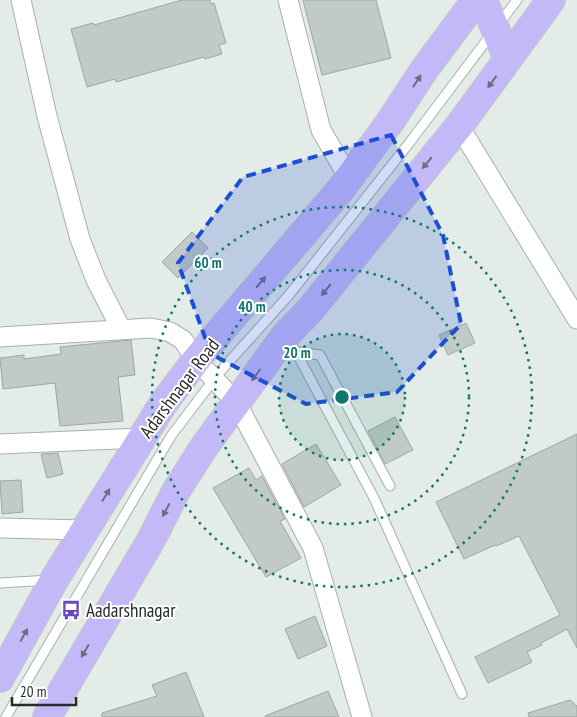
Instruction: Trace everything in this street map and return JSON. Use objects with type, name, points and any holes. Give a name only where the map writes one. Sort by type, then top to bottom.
[{"type":"main road","name":"Adarshnagar Road","points":[[0,678],[54,580],[163,404],[196,360],[348,178],[476,0]]},
{"type":"main road","points":[[483,0],[508,60]]},
{"type":"main road","points":[[47,717],[150,540],[176,491],[204,447],[236,402],[290,344],[310,310],[459,126],[552,0]]},
{"type":"street","points":[[21,0],[47,116],[80,240],[96,280],[121,329]]},
{"type":"street","points":[[288,0],[321,130],[348,178]]},
{"type":"street","points":[[459,126],[577,319]]},
{"type":"street","points":[[0,337],[152,328],[170,332],[183,340],[196,360],[236,402],[313,548],[362,717]]},
{"type":"street","points":[[0,444],[141,438]]},
{"type":"street","points":[[0,528],[84,530]]},
{"type":"lane","points":[[6,717],[171,436],[214,379],[289,295],[410,142],[517,0]]},
{"type":"lane","points":[[290,344],[320,355],[390,486]]},
{"type":"lane","points":[[290,344],[374,498],[462,694]]},
{"type":"lane","points":[[0,583],[54,580]]},
{"type":"highlighted area","points":[[391,135],[443,235],[461,324],[397,392],[306,404],[211,354],[178,263],[243,177]]},
{"type":"building","points":[[182,0],[210,0],[211,4],[214,3],[226,43],[219,45],[222,54],[205,59],[204,57],[116,82],[115,79],[87,87],[71,29],[93,23],[94,25]]},
{"type":"building","points":[[303,0],[376,0],[391,58],[322,75]]},
{"type":"building","points":[[192,232],[208,248],[178,278],[162,262]]},
{"type":"building","points":[[466,323],[475,343],[448,355],[439,335]]},
{"type":"building","points":[[131,340],[135,375],[118,377],[123,421],[60,426],[55,383],[3,389],[0,358],[24,355],[24,359],[61,354],[60,347]]},
{"type":"building","points":[[395,417],[413,450],[385,464],[368,431]]},
{"type":"building","points":[[577,434],[577,648],[567,629],[527,652],[532,662],[488,683],[475,657],[560,615],[519,536],[464,559],[436,502]]},
{"type":"building","points":[[316,444],[341,485],[304,507],[282,464]]},
{"type":"building","points":[[58,453],[63,474],[47,478],[41,454]]},
{"type":"building","points":[[249,468],[256,480],[262,476],[285,519],[280,521],[301,558],[266,577],[213,488]]},
{"type":"building","points":[[21,480],[23,512],[2,514],[0,481]]},
{"type":"building","points":[[315,616],[327,646],[298,659],[285,629]]},
{"type":"building","points":[[186,672],[204,717],[102,717],[102,713],[157,696],[152,685]]},
{"type":"building","points":[[328,691],[339,717],[265,717],[265,716]]},
{"type":"building","points":[[570,700],[577,706],[577,717],[529,717],[528,713]]},
{"type":"place","name":"Aadarshnagar","points":[[71,610]]}]
